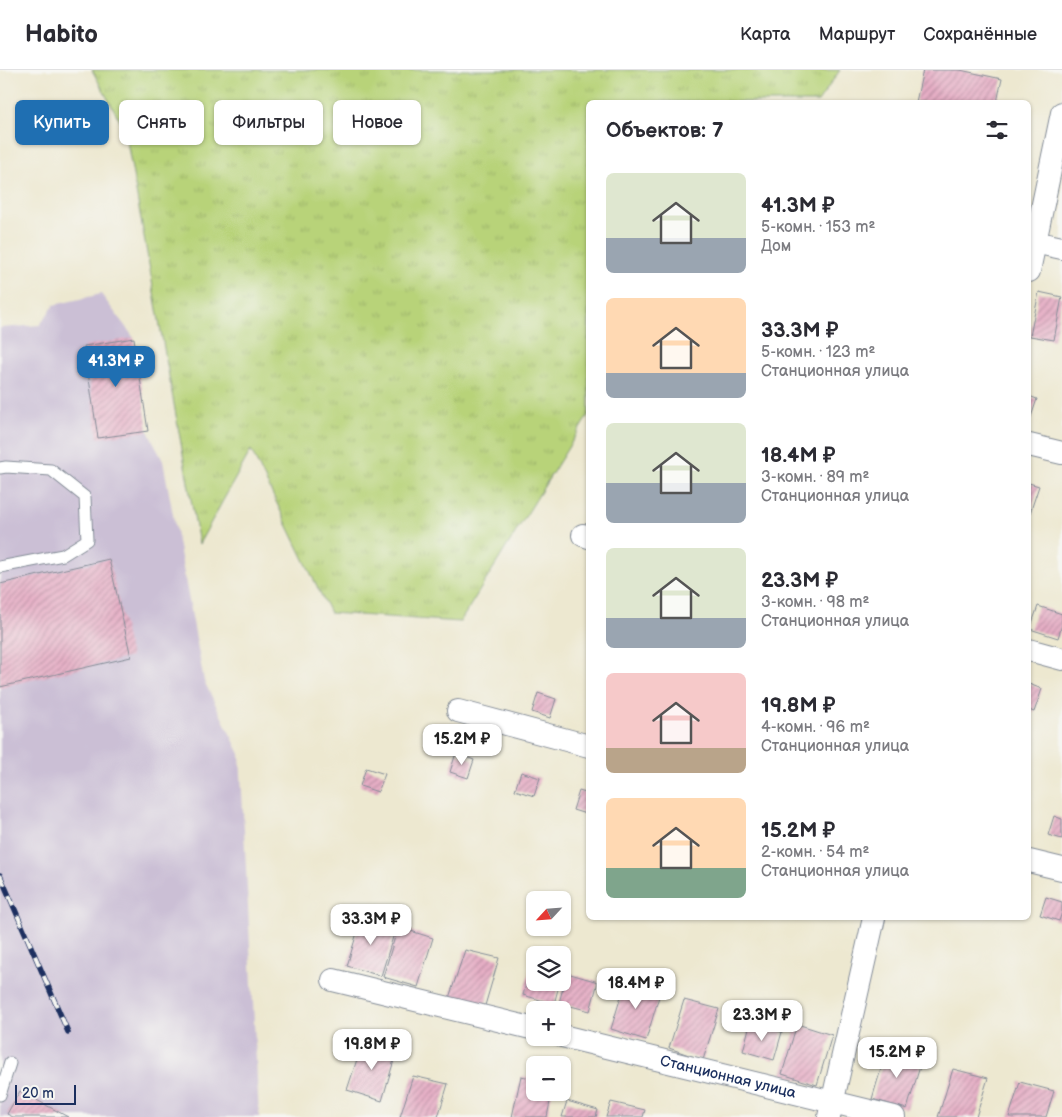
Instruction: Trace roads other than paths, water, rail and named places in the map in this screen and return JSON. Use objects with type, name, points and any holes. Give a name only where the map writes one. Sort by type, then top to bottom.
[{"type":"street","points":[[1062,113],[1032,241],[1062,248]]},
{"type":"street","points":[[1031,445],[1062,453]]},
{"type":"street","points":[[1031,651],[1062,659]]},
{"type":"street","points":[[458,711],[586,745]]},
{"type":"street","points":[[1031,861],[1062,869]]},
{"type":"street","points":[[831,1109],[874,920]]},
{"type":"street","points":[[333,980],[526,1027]]},
{"type":"street","name":"Станционная улица","points":[[571,1038],[831,1109],[894,1117]]},
{"type":"lane","points":[[0,468],[50,470],[85,497],[86,540],[63,554],[0,567]]},
{"type":"lane","points":[[0,1095],[10,1063]]},
{"type":"railway","points":[[0,875],[68,1032]]}]
